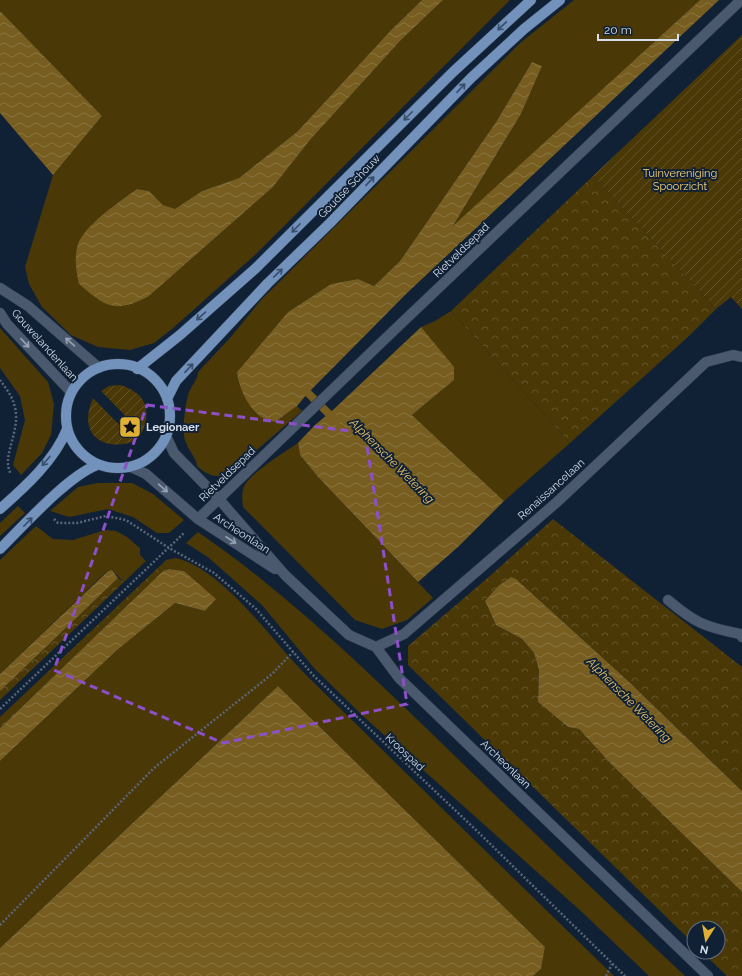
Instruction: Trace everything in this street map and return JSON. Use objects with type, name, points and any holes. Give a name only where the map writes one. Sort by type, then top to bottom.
[{"type":"main road","name":"Goudse Schouw","points":[[137,369],[180,335],[256,268],[453,72],[531,0]]},
{"type":"main road","name":"Goudse Schouw","points":[[167,399],[176,381],[268,283],[330,223],[470,78],[524,29],[560,0]]},
{"type":"main road","points":[[112,365],[125,365],[137,369],[150,376],[160,386],[167,399],[169,424],[166,436],[158,450],[150,457],[131,467],[114,468],[97,465],[84,456],[73,443],[67,428],[65,416],[71,392],[78,382],[99,368],[112,365]]},
{"type":"main road","points":[[0,509],[23,489],[61,444],[67,428]]},
{"type":"main road","points":[[0,549],[40,509],[85,470],[97,465]]},
{"type":"street","name":"Rietveldsepad","points":[[198,519],[218,498],[741,0]]},
{"type":"street","name":"Gouwelandenlaan","points":[[0,288],[28,306],[99,368]]},
{"type":"street","name":"Gouwelandenlaan","points":[[0,313],[7,324],[71,392]]},
{"type":"street","name":"Renaissancelaan","points":[[376,647],[404,634],[556,502],[706,362],[733,355],[742,357]]},
{"type":"street","name":"Archeonlaan","points":[[166,436],[174,452],[218,498],[285,575],[349,635],[376,647],[399,678],[708,976]]},
{"type":"street","name":"Archeonlaan","points":[[131,467],[146,474],[198,519],[285,575]]},
{"type":"street","points":[[668,600],[689,618],[712,628],[740,634],[742,637]]},
{"type":"path","name":"Kroospad","points":[[0,709],[169,548],[214,573],[256,609],[313,675],[478,831],[625,976]]},
{"type":"path","points":[[0,925],[154,768],[272,674],[293,652]]},
{"type":"path","points":[[606,976],[612,964]]},
{"type":"highlighted area","points":[[147,405],[365,433],[407,704],[223,743],[54,670]]},
{"type":"green space","points":[[0,0],[422,0],[392,29],[298,131],[239,178],[202,191],[175,210],[163,205],[149,191],[137,189],[111,208],[149,296],[273,187],[310,140],[401,40],[443,0],[510,0],[256,254],[172,329],[154,343],[130,350],[98,347],[71,335],[42,307],[29,284],[25,267],[53,175],[102,116],[7,19],[0,11]]},
{"type":"green space","points":[[574,0],[700,0],[452,228],[521,114],[542,66],[532,62],[496,122],[400,261],[374,286],[358,279],[331,284],[288,312],[237,372],[275,422],[297,406],[302,411],[228,475],[215,476],[208,474],[197,466],[195,459],[186,444],[184,435],[184,415],[188,395],[197,378],[198,372],[230,338],[261,300],[520,43]]},
{"type":"green space","name":"Tuinvereniging Spoorzicht","points":[[742,35],[742,309],[731,297],[716,309],[593,176]]},
{"type":"green space","points":[[593,176],[716,309],[689,336],[570,443],[451,311]]},
{"type":"green space","points":[[451,311],[570,443],[504,501],[412,415],[454,380],[435,345],[421,327],[435,321]]},
{"type":"green space","points":[[0,328],[48,382],[54,404],[51,435],[42,453],[21,475],[13,465],[25,420],[20,396],[0,368]]},
{"type":"green space","points":[[120,385],[135,392],[141,397],[144,403],[146,416],[142,433],[101,391],[109,386]]},
{"type":"green space","points":[[93,398],[135,441],[123,444],[112,444],[103,442],[96,437],[91,430],[88,421],[89,410]]},
{"type":"green space","points":[[298,443],[300,455],[318,477],[433,598],[407,620],[382,629],[355,620],[243,507],[242,498],[246,483],[263,467]]},
{"type":"green space","points":[[98,483],[132,483],[153,494],[184,520],[169,533],[157,533],[133,517],[108,509],[69,517],[50,511],[78,487]]},
{"type":"green space","points":[[18,506],[25,513],[0,536],[0,523]]},
{"type":"green space","points":[[553,519],[742,667],[742,791],[626,679],[516,579],[511,577],[498,586],[485,601],[496,625],[522,639],[534,653],[539,670],[538,702],[568,727],[579,729],[611,764],[742,892],[742,976],[727,976],[710,960],[726,960],[726,920],[686,920],[686,936],[408,665],[408,646],[491,575]]},
{"type":"green space","points":[[36,526],[53,539],[73,540],[105,530],[116,531],[127,537],[140,548],[140,555],[146,561],[124,582],[112,570],[107,571],[0,674],[0,560]]},
{"type":"green space","points":[[198,532],[268,584],[366,670],[685,976],[649,976],[583,913],[364,717],[314,668],[262,605],[209,558],[186,543]]},
{"type":"green space","points":[[176,558],[194,565],[212,577],[230,592],[308,677],[614,976],[533,976],[541,969],[545,947],[278,686],[0,948],[0,761],[116,651],[175,603],[205,611],[215,599],[184,571],[169,569],[161,565],[166,560]]},
{"type":"green space","points":[[161,565],[169,569],[163,571],[0,728],[0,717]]},
{"type":"green space","points":[[118,578],[124,582],[0,700],[0,691]]},
{"type":"water","points":[[422,0],[443,0],[401,40],[310,140],[273,187],[149,296],[128,305],[111,305],[104,303],[79,284],[76,264],[78,244],[95,221],[137,189],[149,191],[163,205],[175,209],[202,191],[239,178],[298,131],[392,29]]},
{"type":"water","points":[[700,0],[719,0],[407,293],[297,406],[275,422],[265,419],[255,412],[244,396],[237,372],[288,312],[331,284],[358,279],[374,286],[400,261],[496,122],[532,62],[542,66],[521,114],[453,226]]},
{"type":"water","points":[[0,11],[102,116],[53,175],[0,113]]},
{"type":"water","points":[[421,327],[454,367],[454,380],[412,415],[504,501],[459,546],[418,582],[318,477],[300,455],[298,443],[315,425]]},
{"type":"water","points":[[169,569],[184,571],[216,599],[205,611],[175,603],[116,651],[0,761],[0,728],[163,571]]},
{"type":"water","points":[[112,570],[118,578],[0,691],[0,674],[108,571]]},
{"type":"water","points":[[511,577],[516,579],[626,679],[742,791],[742,892],[611,764],[579,729],[568,727],[538,702],[539,670],[534,653],[522,639],[496,625],[485,601],[498,586]]},
{"type":"water","points":[[278,686],[545,947],[541,969],[533,976],[0,976],[0,948]]},
{"type":"waterway","name":"Alphensche Wetering","points":[[308,393],[336,421]]},
{"type":"place","name":"Legionaer","points":[[130,427]]}]
